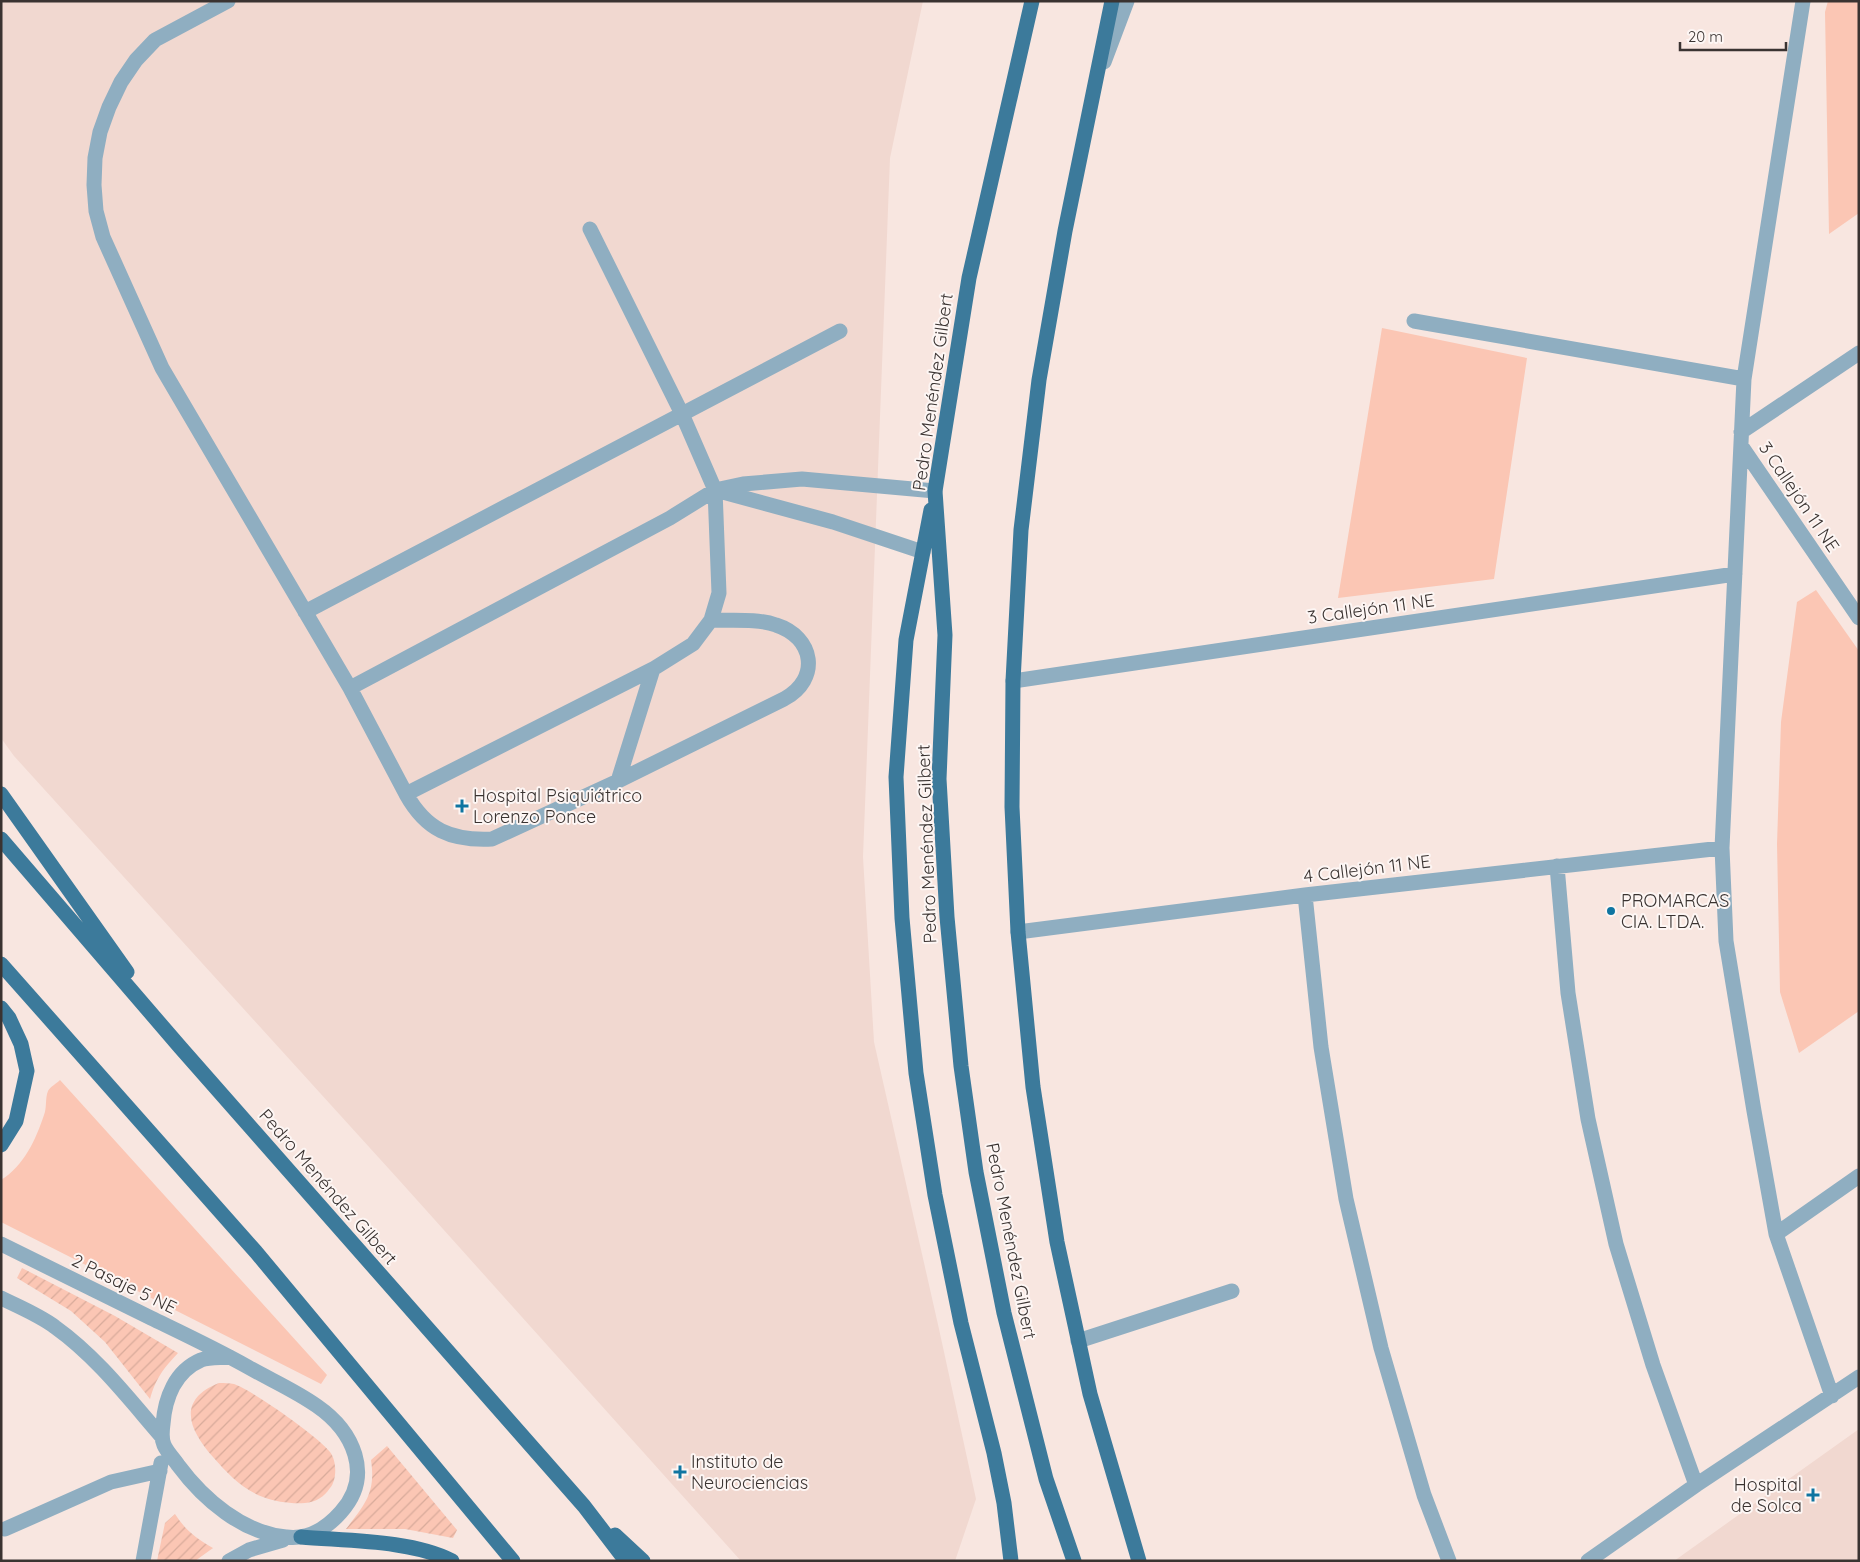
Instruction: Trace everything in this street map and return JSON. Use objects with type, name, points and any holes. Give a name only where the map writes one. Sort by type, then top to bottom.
[{"type":"main road","name":"Pedro Menéndez Gilbert","points":[[1032,1],[969,278],[935,491],[945,635],[939,780],[947,916],[962,1075],[976,1172],[1004,1313],[1046,1479],[1074,1561]]},
{"type":"main road","points":[[1112,1],[1065,231],[1040,380],[1021,530],[1013,681],[1012,807],[1018,932],[1032,1087],[1057,1242],[1090,1394],[1133,1544],[1140,1561]]},
{"type":"main road","points":[[935,491],[906,640],[896,777],[902,918],[914,1054],[936,1195],[961,1323],[994,1453],[1004,1503],[1011,1561]]},
{"type":"main road","points":[[1,794],[180,1047]]},
{"type":"main road","name":"Pedro Menéndez Gilbert","points":[[1,838],[180,1047],[584,1506],[626,1561]]},
{"type":"main road","points":[[1,964],[256,1252],[513,1561]]},
{"type":"main road","points":[[1,1008],[9,1018],[21,1044],[27,1072],[16,1121],[1,1146]]},
{"type":"main road","points":[[584,1506],[643,1561]]},
{"type":"main road","points":[[296,1538],[391,1545],[419,1550],[452,1561]]},
{"type":"street","points":[[228,1],[155,40],[136,60],[121,82],[103,124],[95,158],[96,212],[102,237],[162,368],[350,688],[414,808],[425,820],[439,830],[454,836],[473,840],[492,839],[618,781],[784,699],[800,689],[805,681],[810,664],[806,650],[788,630],[776,624],[764,622],[711,620]]},
{"type":"street","points":[[1095,86],[1127,1]]},
{"type":"street","points":[[1803,1],[1744,379],[1722,848],[1726,941],[1776,1234],[1832,1396]]},
{"type":"street","points":[[406,794],[653,669],[694,644],[711,620],[719,593],[715,490],[682,414],[590,229]]},
{"type":"street","points":[[1414,321],[1744,379]]},
{"type":"street","points":[[305,612],[840,331]]},
{"type":"street","name":"3 Callejón 11 NE","points":[[1741,432],[1859,353]]},
{"type":"street","name":"3 Callejón 11 NE","points":[[1742,448],[1859,618]]},
{"type":"street","points":[[350,688],[670,518],[715,490],[743,484],[802,479],[935,491]]},
{"type":"street","points":[[715,490],[833,522],[922,552]]},
{"type":"street","name":"3 Callejón 11 NE","points":[[1013,681],[1735,574]]},
{"type":"street","points":[[618,781],[653,669]]},
{"type":"street","name":"4 Callejón 11 NE","points":[[1018,932],[1305,895],[1722,848]]},
{"type":"street","points":[[1557,866],[1568,993],[1588,1119],[1619,1253],[1653,1365],[1696,1485]]},
{"type":"street","points":[[1305,895],[1321,1047],[1346,1199],[1380,1348],[1424,1495],[1449,1561]]},
{"type":"street","points":[[1776,1234],[1859,1176]]},
{"type":"street","name":"2 Pasaje 5 NE","points":[[1,1244],[230,1357],[318,1406],[338,1424],[349,1440],[356,1457],[358,1473],[355,1488],[346,1507],[334,1520],[320,1530],[296,1538]]},
{"type":"street","points":[[1078,1341],[1232,1291]]},
{"type":"street","points":[[1,1298],[55,1326],[62,1332],[112,1380],[163,1442],[182,1470],[207,1497],[225,1512],[265,1534],[296,1538]]},
{"type":"street","points":[[143,1561],[160,1471],[164,1414],[168,1395],[176,1380],[188,1367],[203,1359],[230,1357]]},
{"type":"street","points":[[1588,1561],[1696,1485],[1859,1377]]},
{"type":"street","points":[[5,1529],[111,1482],[160,1471]]},
{"type":"street","points":[[232,1560],[267,1544],[296,1538]]},
{"type":"shaded area","name":"Hospital Psiquiátrico Lorenzo Ponce","points":[[1,1],[923,1],[890,158],[863,857],[874,1042],[976,1499],[955,1561],[741,1561],[399,1180],[14,756],[1,738]]},
{"type":"shaded area","points":[[1828,1],[1859,1],[1859,213],[1829,234],[1825,12]]},
{"type":"shaded area","points":[[1382,328],[1527,358],[1494,579],[1338,598]]},
{"type":"shaded area","points":[[1816,590],[1859,651],[1859,1011],[1799,1053],[1780,992],[1777,844],[1781,722],[1797,602]]},
{"type":"shaded area","points":[[60,1080],[327,1375],[321,1384],[1,1222],[1,1180],[23,1160],[45,1112],[48,1091]]},
{"type":"shaded area","points":[[22,1268],[115,1316],[178,1353],[161,1374],[150,1399],[105,1342],[71,1311],[17,1278]]},
{"type":"shaded area","points":[[219,1383],[234,1384],[255,1395],[300,1425],[330,1452],[334,1460],[334,1480],[325,1494],[316,1500],[305,1503],[273,1500],[248,1490],[224,1469],[198,1436],[191,1416],[192,1407],[197,1398],[205,1390]]},
{"type":"shaded area","name":"Hospital de Solca","points":[[1859,1429],[1859,1561],[1674,1561]]},
{"type":"shaded area","points":[[387,1446],[457,1530],[453,1538],[405,1529],[346,1529],[368,1498],[372,1481],[371,1460]]},
{"type":"shaded area","points":[[175,1514],[192,1534],[213,1548],[195,1561],[157,1561],[165,1523]]},
{"type":"place","name":"Hospital Psiquiátrico Lorenzo Ponce","points":[[462,806]]},
{"type":"place","name":"PROMARCAS CIA. LTDA.","points":[[1611,911]]},
{"type":"place","name":"Instituto de Neurociencias","points":[[680,1472]]},
{"type":"place","name":"Hospital de Solca","points":[[1813,1495]]}]
